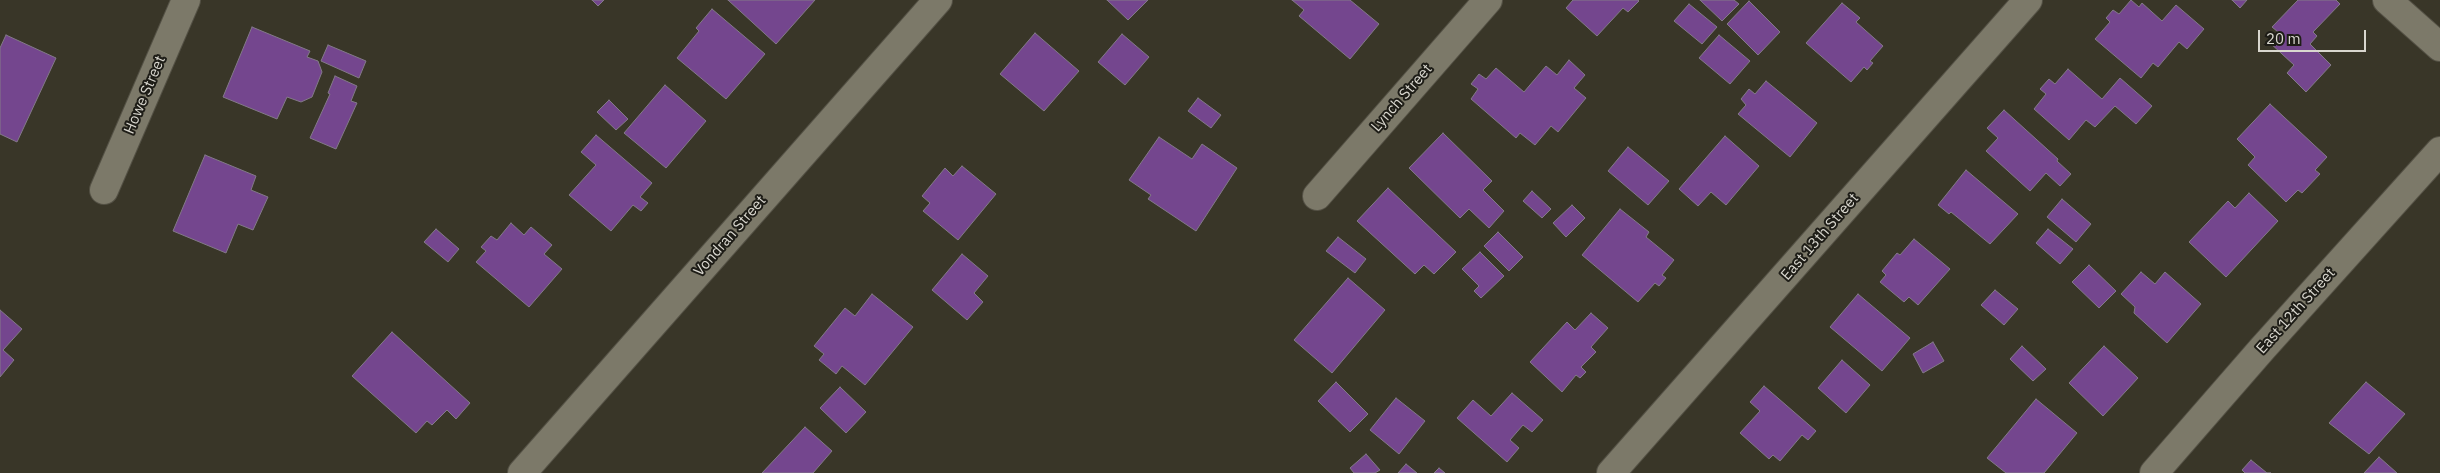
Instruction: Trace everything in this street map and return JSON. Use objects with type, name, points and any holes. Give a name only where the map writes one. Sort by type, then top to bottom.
[{"type":"street","name":"Howe Street","points":[[104,190],[186,0]]},
{"type":"street","name":"Vondran Street","points":[[522,473],[938,0]]},
{"type":"street","name":"Lynch Street","points":[[1316,196],[1488,0]]},
{"type":"street","name":"East 13th Street","points":[[1611,473],[2028,0]]},
{"type":"street","points":[[2387,0],[2440,47]]},
{"type":"street","name":"East 12th Street","points":[[2154,473],[2262,349],[2440,151]]},
{"type":"building","points":[[592,0],[604,0],[598,6]]},
{"type":"building","points":[[728,0],[815,0],[776,44]]},
{"type":"building","points":[[1107,0],[1148,0],[1128,20]]},
{"type":"building","points":[[1292,0],[1350,0],[1379,24],[1350,59],[1299,16],[1304,10]]},
{"type":"building","points":[[1573,0],[1639,1],[1628,12],[1623,8],[1597,36],[1566,8]]},
{"type":"building","points":[[1700,0],[1734,0],[1739,4],[1722,21]]},
{"type":"building","points":[[2131,0],[2139,7],[2142,3],[2162,21],[2176,5],[2204,29],[2187,49],[2179,42],[2158,67],[2153,63],[2141,78],[2095,39],[2110,22],[2106,18],[2113,10],[2119,14]]},
{"type":"building","points":[[2232,0],[2247,0],[2240,8]]},
{"type":"building","points":[[2298,0],[2336,0],[2340,4],[2313,32],[2317,36],[2310,44],[2331,65],[2306,92],[2287,73],[2294,65],[2269,42],[2278,32],[2272,27]]},
{"type":"building","points":[[1749,1],[1780,32],[1758,55],[1727,24]]},
{"type":"building","points":[[1842,3],[1860,18],[1856,22],[1883,46],[1870,61],[1873,63],[1867,70],[1864,67],[1851,82],[1806,43]]},
{"type":"building","points":[[1689,4],[1717,27],[1702,44],[1674,21]]},
{"type":"building","points":[[712,9],[765,54],[726,99],[677,58],[699,31],[696,28]]},
{"type":"building","points":[[252,27],[310,51],[307,57],[318,61],[322,72],[312,97],[301,102],[287,97],[277,119],[223,97]]},
{"type":"building","points":[[1035,33],[1079,71],[1044,111],[1000,74]]},
{"type":"building","points":[[1122,34],[1149,57],[1125,85],[1098,62]]},
{"type":"building","points":[[6,35],[56,58],[17,142],[0,134],[0,48]]},
{"type":"building","points":[[1719,35],[1750,61],[1730,84],[1699,58]]},
{"type":"building","points":[[328,45],[366,61],[359,78],[321,61]]},
{"type":"building","points":[[1569,60],[1585,75],[1574,88],[1586,98],[1558,132],[1551,126],[1535,145],[1520,133],[1516,138],[1471,99],[1478,89],[1471,84],[1479,74],[1486,79],[1496,68],[1524,92],[1546,66],[1557,75]]},
{"type":"building","points":[[2068,69],[2102,99],[2120,78],[2152,106],[2136,124],[2115,106],[2095,127],[2086,120],[2069,140],[2034,109],[2046,94],[2040,89],[2049,79],[2055,84]]},
{"type":"building","points":[[335,76],[357,86],[351,101],[357,103],[336,149],[310,138],[330,94],[328,93]]},
{"type":"building","points":[[1766,81],[1817,123],[1790,157],[1738,114],[1746,105],[1741,99],[1749,89],[1755,94]]},
{"type":"building","points":[[665,85],[706,121],[666,168],[624,133]]},
{"type":"building","points":[[1198,98],[1221,115],[1211,128],[1188,111]]},
{"type":"building","points":[[609,100],[628,119],[616,130],[597,112]]},
{"type":"building","points":[[2270,104],[2327,157],[2315,170],[2320,174],[2302,193],[2298,190],[2286,202],[2248,165],[2255,157],[2237,139]]},
{"type":"building","points":[[2004,110],[2058,159],[2057,161],[2071,174],[2060,186],[2046,173],[2030,191],[1986,151],[1998,138],[1987,128]]},
{"type":"building","points":[[1443,133],[1492,181],[1483,190],[1504,211],[1489,228],[1469,209],[1460,218],[1409,168]]},
{"type":"building","points":[[596,135],[652,183],[640,197],[648,203],[641,211],[633,205],[611,231],[569,195],[596,165],[581,152]]},
{"type":"building","points":[[1725,136],[1759,166],[1726,205],[1711,192],[1698,206],[1679,189]]},
{"type":"building","points":[[1159,137],[1192,159],[1202,144],[1237,168],[1196,231],[1148,199],[1151,195],[1129,180]]},
{"type":"building","points":[[1628,147],[1669,181],[1648,205],[1608,171]]},
{"type":"building","points":[[205,155],[256,176],[251,190],[268,197],[253,230],[238,224],[226,253],[173,231]]},
{"type":"building","points":[[962,166],[996,194],[958,240],[923,211],[930,203],[922,196],[945,168],[953,176]]},
{"type":"building","points":[[1966,170],[2018,214],[1990,244],[1951,212],[1949,214],[1938,205]]},
{"type":"building","points":[[1388,188],[1456,252],[1434,274],[1424,265],[1415,274],[1357,221]]},
{"type":"building","points":[[1532,191],[1551,209],[1542,218],[1523,201]]},
{"type":"building","points":[[2249,193],[2278,221],[2226,277],[2189,242],[2228,201],[2235,208]]},
{"type":"building","points":[[2062,199],[2091,224],[2076,242],[2047,217]]},
{"type":"building","points":[[1572,205],[1585,218],[1566,237],[1553,223]]},
{"type":"building","points":[[1620,209],[1649,232],[1646,237],[1674,260],[1662,275],[1666,278],[1659,286],[1655,283],[1638,302],[1582,255]]},
{"type":"building","points":[[511,223],[524,235],[531,227],[552,245],[544,254],[562,269],[529,307],[476,262],[486,251],[481,247],[491,236],[497,240]]},
{"type":"building","points":[[436,229],[459,249],[448,262],[424,242]]},
{"type":"building","points":[[2048,229],[2073,249],[2060,264],[2036,243]]},
{"type":"building","points":[[1498,232],[1523,257],[1509,271],[1484,246]]},
{"type":"building","points":[[1338,237],[1366,259],[1355,273],[1326,251]]},
{"type":"building","points":[[1914,239],[1950,269],[1918,305],[1909,297],[1904,302],[1880,282],[1886,275],[1882,271],[1897,253],[1900,255]]},
{"type":"building","points":[[1480,252],[1504,276],[1481,298],[1474,291],[1479,286],[1462,269]]},
{"type":"building","points":[[962,254],[988,276],[974,293],[983,302],[967,320],[932,290]]},
{"type":"building","points":[[2089,265],[2116,291],[2099,308],[2072,282]]},
{"type":"building","points":[[2141,272],[2155,284],[2165,272],[2201,304],[2167,343],[2134,313],[2135,307],[2121,294]]},
{"type":"building","points":[[1348,278],[1385,310],[1332,373],[1294,340]]},
{"type":"building","points":[[1995,290],[2018,309],[2004,325],[1981,305]]},
{"type":"building","points":[[872,294],[913,327],[865,385],[842,366],[836,374],[819,360],[824,354],[814,346],[845,308],[855,316]]},
{"type":"building","points":[[1858,294],[1910,338],[1882,371],[1830,327]]},
{"type":"building","points":[[0,310],[22,329],[3,350],[14,360],[0,377]]},
{"type":"building","points":[[1591,313],[1608,328],[1591,347],[1596,352],[1581,367],[1586,372],[1580,378],[1576,375],[1562,392],[1530,362],[1567,322],[1575,330]]},
{"type":"building","points":[[392,332],[470,403],[456,419],[447,410],[432,425],[427,421],[416,433],[352,376]]},
{"type":"building","points":[[1933,342],[1944,361],[1923,373],[1913,354]]},
{"type":"building","points":[[2022,346],[2046,369],[2033,381],[2010,359]]},
{"type":"building","points":[[2104,346],[2138,378],[2103,416],[2069,383]]},
{"type":"building","points":[[1842,360],[1870,385],[1846,413],[1818,388]]},
{"type":"building","points":[[1336,382],[1368,414],[1350,432],[1318,401]]},
{"type":"building","points":[[2366,382],[2405,414],[2369,454],[2329,423]]},
{"type":"building","points":[[1764,386],[1816,431],[1808,440],[1802,435],[1780,461],[1773,455],[1769,459],[1740,433],[1760,411],[1750,402]]},
{"type":"building","points":[[840,387],[866,412],[846,433],[820,408]]},
{"type":"building","points":[[1512,393],[1543,420],[1532,432],[1523,425],[1510,440],[1519,448],[1507,462],[1457,418],[1473,400],[1491,416]]},
{"type":"building","points":[[1396,398],[1425,421],[1399,454],[1370,430]]},
{"type":"building","points":[[2036,399],[2077,433],[2044,473],[2006,473],[1987,458]]},
{"type":"building","points":[[805,427],[832,451],[813,473],[762,473]]},
{"type":"building","points":[[1366,454],[1380,470],[1375,473],[1354,473],[1350,468]]},
{"type":"building","points":[[2379,457],[2397,473],[2364,473]]},
{"type":"building","points":[[2251,460],[2267,473],[2245,473],[2242,470]]},
{"type":"building","points":[[1406,464],[1417,473],[1398,473]]},
{"type":"building","points":[[1439,468],[1445,473],[1434,473]]}]
